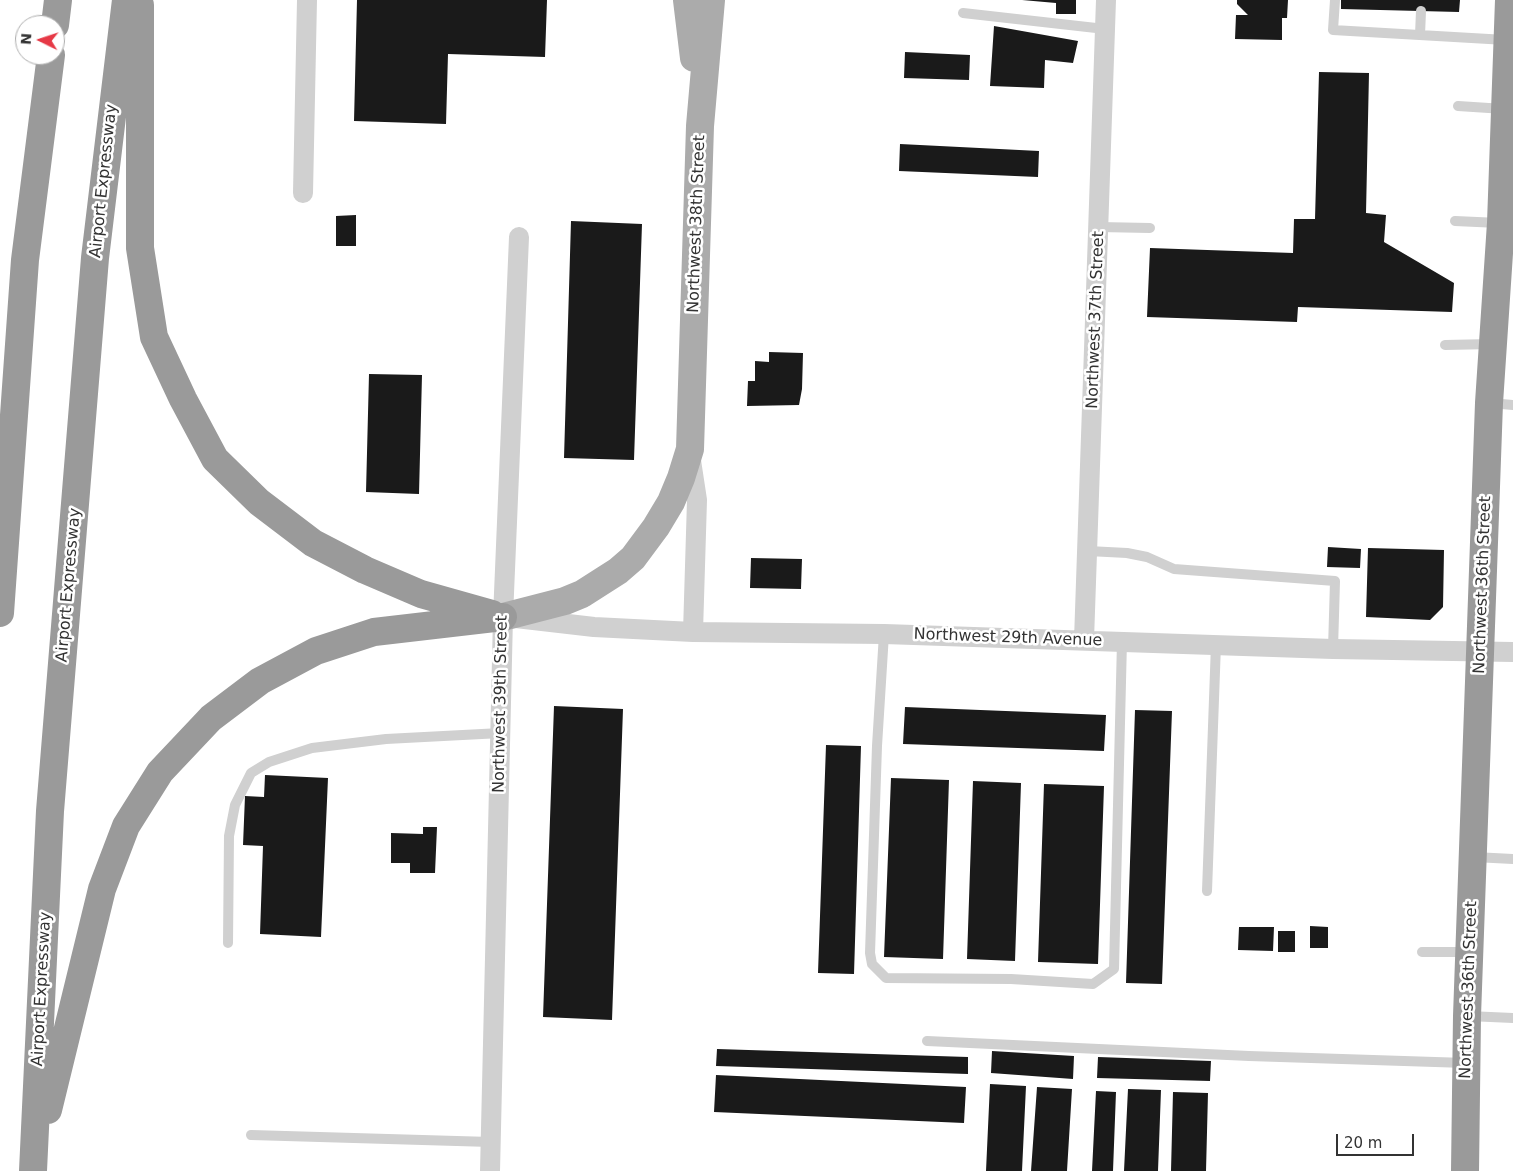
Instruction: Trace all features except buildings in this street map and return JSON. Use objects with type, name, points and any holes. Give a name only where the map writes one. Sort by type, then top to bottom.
[{"type":"highway","points":[[56,15],[58,0]]},
{"type":"highway","name":"Airport Expressway","points":[[33,1170],[50,811],[96,258],[126,0]]},
{"type":"highway","points":[[140,0],[140,248],[154,337],[183,400],[216,459],[259,502],[313,543],[365,570],[421,594],[503,617]]},
{"type":"highway","name":"Northwest 36th Street","points":[[1465,1171],[1467,1016],[1480,651],[1501,404],[1493,344],[1508,120],[1507,40],[1509,0]]},
{"type":"highway","points":[[0,613],[25,260],[50,65]]},
{"type":"highway","points":[[33,1170],[102,889],[126,826],[160,772],[211,718],[260,681],[316,651],[374,632],[503,617]]},
{"type":"main road","points":[[686,0],[700,126]]},
{"type":"main road","name":"Northwest 38th Street","points":[[503,617],[564,601],[588,590],[618,571],[633,558],[656,527],[671,502],[690,449],[700,126],[711,0]]},
{"type":"street","points":[[302,193],[307,0]]},
{"type":"street","name":"Northwest 37th Street","points":[[1084,640],[1106,0]]},
{"type":"street","name":"Northwest 39th Street","points":[[490,1171],[503,617],[519,237]]},
{"type":"street","name":"Northwest 38th Street","points":[[690,449],[697,500],[693,632]]},
{"type":"street","name":"Northwest 29th Avenue","points":[[503,617],[594,627],[693,632],[884,634],[1333,649],[1513,652]]},
{"type":"lane","points":[[1335,0],[1333,30],[1507,40]]},
{"type":"lane","points":[[1420,35],[1421,11]]},
{"type":"lane","points":[[962,13],[1105,29]]},
{"type":"lane","points":[[1458,106],[1508,120]]},
{"type":"lane","points":[[1455,221],[1501,223]]},
{"type":"lane","points":[[1099,226],[1150,228]]},
{"type":"lane","points":[[1445,344],[1493,344]]},
{"type":"lane","points":[[1088,551],[1127,553],[1147,557],[1174,568],[1335,580],[1333,649]]},
{"type":"lane","points":[[884,634],[877,746],[870,953],[872,964],[886,978],[1011,980],[1093,984],[1114,969],[1122,641]]},
{"type":"lane","points":[[1207,891],[1216,644]]},
{"type":"lane","points":[[228,943],[228,836],[235,805],[251,773],[269,762],[312,748],[386,739],[501,733]]},
{"type":"lane","points":[[1473,857],[1513,858]]},
{"type":"lane","points":[[1422,952],[1470,952]]},
{"type":"lane","points":[[1467,1016],[1513,1018]]},
{"type":"lane","points":[[927,1042],[1467,1063]]},
{"type":"lane","points":[[251,1135],[491,1142]]}]
